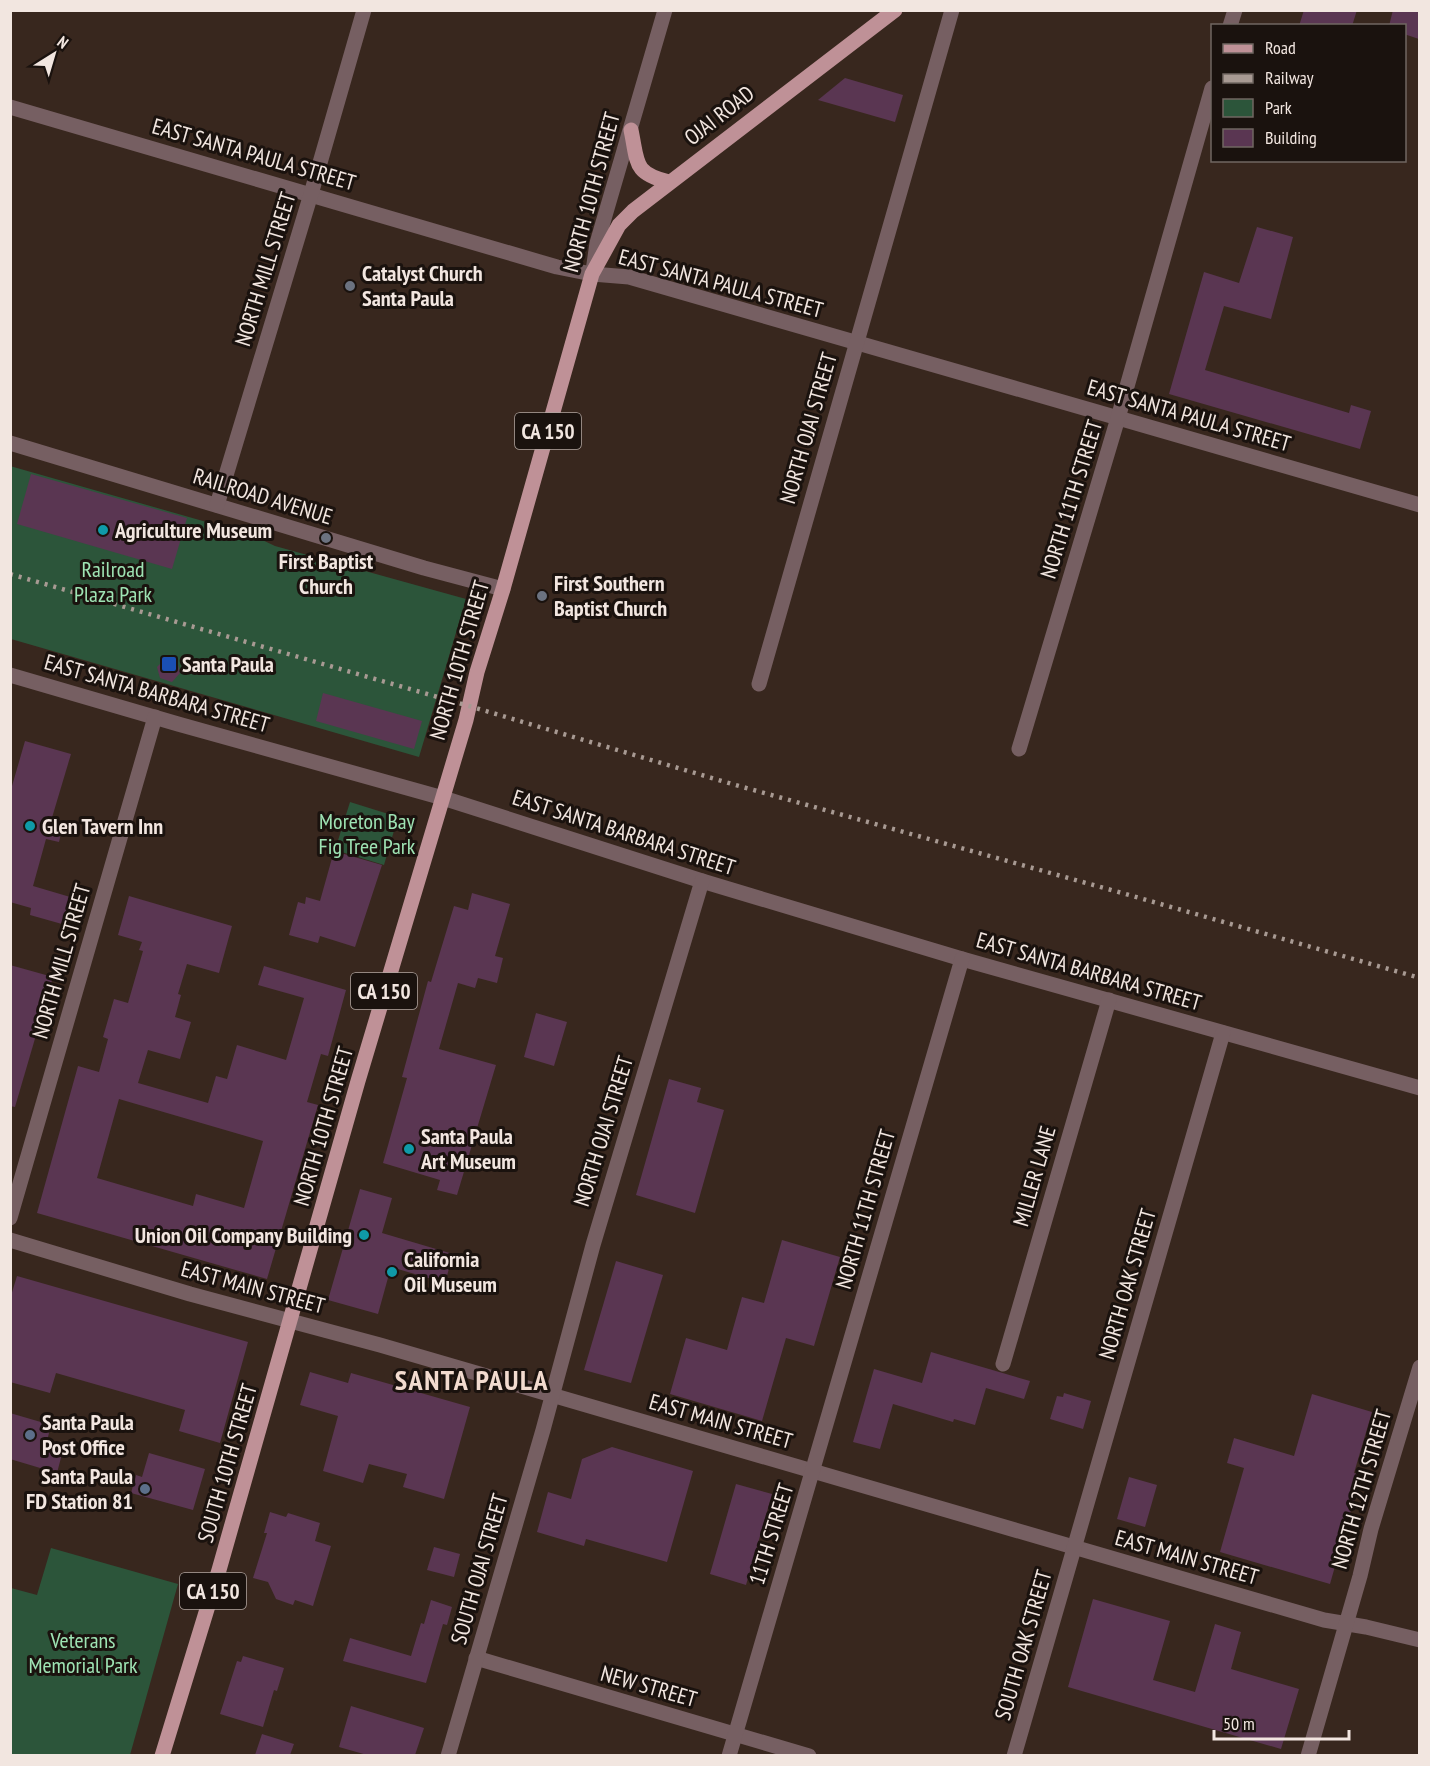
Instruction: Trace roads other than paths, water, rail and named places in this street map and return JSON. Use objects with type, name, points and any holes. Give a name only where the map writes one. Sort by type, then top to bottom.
[{"type":"main road","name":"OJAI ROAD","points":[[592,274],[619,225],[633,211],[895,10]]},
{"type":"main road","points":[[631,130],[641,169],[646,175],[669,182]]},
{"type":"main road","name":"NORTH 10TH STREET","points":[[291,1320],[358,1081],[466,720],[477,672],[503,589],[592,274]]},
{"type":"main road","name":"SOUTH 10TH STREET","points":[[162,1755],[197,1646],[291,1320]]},
{"type":"street","name":"NORTH MILL STREET","points":[[217,505],[311,194],[363,10]]},
{"type":"street","name":"NORTH 10TH STREET","points":[[592,274],[597,243],[665,10]]},
{"type":"street","name":"NORTH OJAI STREET","points":[[759,684],[952,10]]},
{"type":"street","name":"NORTH 11TH STREET","points":[[1019,748],[1118,418],[1211,92]]},
{"type":"street","name":"EAST SANTA PAULA STREET","points":[[10,107],[557,267],[592,274],[629,277],[1419,505]]},
{"type":"street","name":"RAILROAD AVENUE","points":[[10,443],[424,568],[503,589]]},
{"type":"street","name":"EAST SANTA BARBARA STREET","points":[[10,675],[443,798],[702,882],[962,959],[1419,1088]]},
{"type":"street","name":"NORTH MILL STREET","points":[[10,1218],[155,717]]},
{"type":"street","name":"NORTH OJAI STREET","points":[[552,1396],[593,1245],[702,882]]},
{"type":"street","name":"NORTH 11TH STREET","points":[[813,1471],[962,959]]},
{"type":"street","name":"MILLER LANE","points":[[1003,1364],[1109,1000]]},
{"type":"street","name":"NORTH OAK STREET","points":[[1075,1548],[1223,1033]]},
{"type":"street","name":"EAST MAIN STREET","points":[[10,1240],[190,1294],[291,1320],[1324,1620],[1419,1640]]},
{"type":"street","name":"NORTH 12TH STREET","points":[[1308,1755],[1419,1367]]},
{"type":"street","name":"SOUTH OJAI STREET","points":[[447,1755],[552,1396]]},
{"type":"street","name":"11TH STREET","points":[[729,1755],[813,1471]]},
{"type":"street","name":"SOUTH OAK STREET","points":[[1014,1755],[1075,1548]]},
{"type":"street","name":"NEW STREET","points":[[476,1658],[809,1755]]},
{"type":"railway","points":[[10,574],[732,784],[1420,978]]},
{"type":"place","name":"Catalyst Church Santa Paula","points":[[350,286]]},
{"type":"place","name":"Agriculture Museum","points":[[103,530]]},
{"type":"place","name":"First Baptist Church","points":[[326,538]]},
{"type":"place","name":"First Southern Baptist Church","points":[[542,596]]},
{"type":"place","name":"Santa Paula","points":[[169,664]]},
{"type":"place","name":"Glen Tavern Inn","points":[[30,826]]},
{"type":"place","name":"Santa Paula Art Museum","points":[[409,1149]]},
{"type":"place","name":"Union Oil Company Building","points":[[364,1235]]},
{"type":"place","name":"California Oil Museum","points":[[392,1272]]},
{"type":"place","name":"Santa Paula Post Office","points":[[30,1435]]},
{"type":"place","name":"Santa Paula FD Station 81","points":[[145,1489]]},
{"type":"district","name":"SANTA PAULA","points":[[472,1379]]},
{"type":"park label","name":"Railroad Plaza Park","points":[[113,582]]},
{"type":"park label","name":"Moreton Bay Fig Tree Park","points":[[367,834]]},
{"type":"park label","name":"Veterans Memorial Park","points":[[83,1652]]}]
